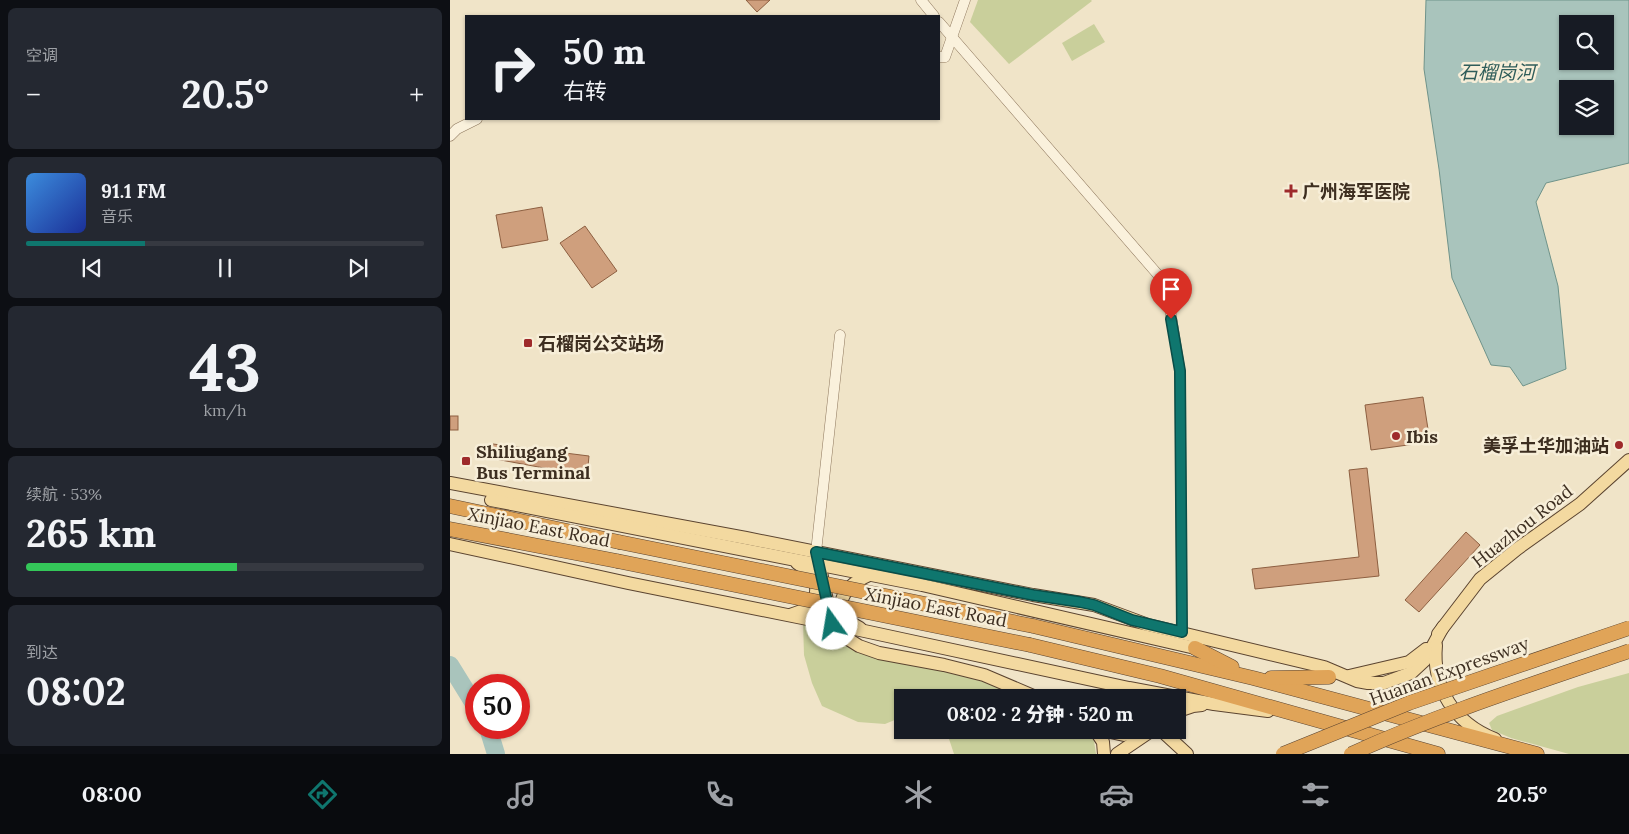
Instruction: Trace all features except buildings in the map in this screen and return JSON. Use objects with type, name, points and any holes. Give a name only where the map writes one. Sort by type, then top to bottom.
[{"type":"highway","name":"Xinjiao East Road","points":[[450,506],[1034,626],[1252,678]]},
{"type":"highway","name":"Xinjiao East Road","points":[[450,529],[1030,645],[1160,676],[1438,754]]},
{"type":"highway","name":"Huanan Expressway","points":[[1283,754],[1409,703],[1629,628]]},
{"type":"highway","points":[[1195,648],[1252,678],[1537,754]]},
{"type":"highway","points":[[1351,754],[1398,733],[1441,717],[1629,651]]},
{"type":"highway","points":[[1252,678],[1329,677]]},
{"type":"main road","name":"Huazhou Road","points":[[1329,677],[1348,676],[1408,662],[1421,654],[1432,643],[1480,580],[1517,549],[1580,504],[1629,460]]},
{"type":"main road","points":[[450,484],[816,552],[1033,595],[1080,602],[1094,605],[1132,620],[1324,668],[1348,676]]},
{"type":"main road","points":[[450,492],[1011,604],[1195,648]]},
{"type":"main road","points":[[450,544],[1129,688],[1214,704],[1303,715]]},
{"type":"main road","points":[[816,552],[832,624],[840,634],[859,646],[879,653],[944,665],[984,675],[1017,689]]},
{"type":"main road","points":[[790,615],[808,607],[814,601],[816,594],[816,587],[808,569],[793,560]]},
{"type":"main road","points":[[869,575],[855,582],[845,591],[841,601],[841,608],[850,622],[870,632]]},
{"type":"main road","points":[[1443,627],[1436,645],[1435,661],[1440,685],[1449,705],[1464,721],[1488,736],[1521,750]]},
{"type":"main road","points":[[1186,708],[1214,704]]},
{"type":"main road","points":[[1101,739],[1104,754]]},
{"type":"main road","points":[[1117,754],[1139,739]]},
{"type":"main road","points":[[1171,739],[1187,754]]},
{"type":"street","points":[[921,0],[933,15]]},
{"type":"street","points":[[940,57],[945,57],[965,0]]},
{"type":"street","points":[[940,23],[1166,284],[1180,371],[1182,632]]},
{"type":"street","points":[[450,136],[457,129],[475,120]]},
{"type":"street","points":[[816,552],[840,335]]},
{"type":"street","points":[[1371,754],[1380,738]]},
{"type":"green space","points":[[978,0],[1092,1],[1009,64],[970,22]]},
{"type":"green space","points":[[1094,24],[1105,42],[1072,61],[1062,43]]},
{"type":"green space","points":[[803,622],[815,624],[837,640],[904,662],[984,680],[1006,689],[894,689],[894,720],[885,724],[858,722],[822,706],[812,683],[804,655]]},
{"type":"green space","points":[[1629,673],[1629,754],[1569,754],[1511,738],[1492,730],[1489,723],[1497,716],[1578,687]]},
{"type":"green space","points":[[949,739],[1092,739],[1096,754],[954,754]]},
{"type":"water","name":"石榴岗河","points":[[1426,0],[1629,0],[1629,163],[1546,183],[1536,202],[1558,286],[1566,369],[1523,386],[1510,367],[1491,365],[1452,278],[1439,169],[1424,69]]},
{"type":"waterway","points":[[450,665],[465,689]]},
{"type":"waterway","points":[[491,739],[496,754]]},
{"type":"place","name":"广州海军医院","points":[[1291,191]]},
{"type":"place","name":"石榴岗公交站场","points":[[528,343]]},
{"type":"place","name":"Ibis","points":[[1396,436]]},
{"type":"place","name":"美孚土华加油站","points":[[1619,445]]},
{"type":"place","name":"Shiliugang Bus Terminal","points":[[466,461]]},
{"type":"route","points":[[832,624],[816,552],[1033,595],[1094,605],[1132,620],[1182,632],[1180,371],[1171,319]]}]
